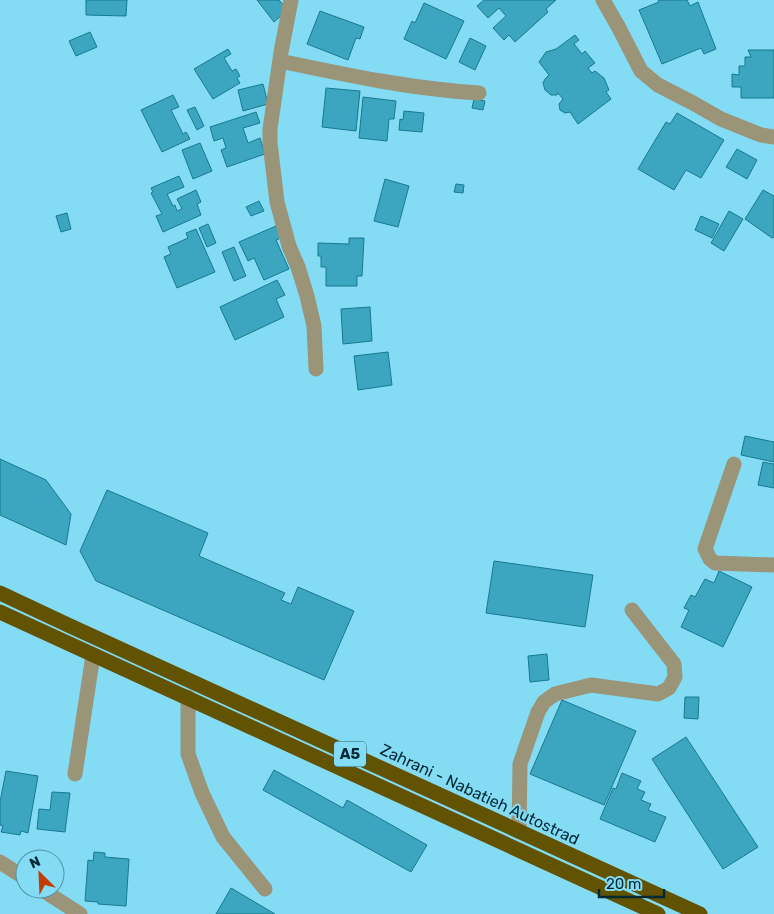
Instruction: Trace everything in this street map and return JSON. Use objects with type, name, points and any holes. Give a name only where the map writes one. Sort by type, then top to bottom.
[{"type":"highway","name":"Zahrani - Nabatieh Autostrad","points":[[0,592],[68,625],[700,914]]},
{"type":"highway","name":"Zahrani - Nabatieh Autostrad","points":[[0,612],[658,914]]},
{"type":"street","points":[[291,0],[270,129],[270,143],[277,202],[314,326],[316,370]]},
{"type":"street","points":[[603,0],[641,71],[658,86],[693,102],[720,119],[761,135],[774,137]]},
{"type":"street","points":[[280,61],[352,76],[450,91],[479,93]]},
{"type":"street","points":[[734,464],[705,549],[710,559],[715,563],[774,565]]},
{"type":"street","points":[[519,831],[520,764],[538,712],[544,702],[555,694],[591,685],[658,694],[669,688],[675,677],[674,664],[632,610]]},
{"type":"street","points":[[75,774],[92,655]]},
{"type":"street","points":[[188,697],[188,754],[202,794],[223,836],[266,889]]},
{"type":"street","points":[[0,862],[15,872]]},
{"type":"street","points":[[57,899],[80,914]]},
{"type":"building","points":[[86,0],[127,0],[126,16],[86,15]]},
{"type":"building","points":[[257,0],[279,0],[284,6],[282,15],[274,22]]},
{"type":"building","points":[[484,0],[556,0],[546,9],[548,12],[515,42],[509,35],[504,40],[493,28],[506,16],[499,8],[488,18],[477,6]]},
{"type":"building","points":[[658,0],[687,0],[690,6],[698,2],[716,49],[704,54],[701,48],[662,64],[639,10],[659,2]]},
{"type":"building","points":[[424,3],[464,21],[446,59],[404,39],[412,21],[415,23]]},
{"type":"building","points":[[320,11],[364,27],[360,39],[356,38],[348,60],[307,44]]},
{"type":"building","points":[[90,32],[97,47],[76,56],[69,41]]},
{"type":"building","points":[[575,35],[579,40],[574,44],[582,54],[585,51],[595,63],[588,68],[592,73],[595,71],[604,78],[609,90],[606,92],[611,99],[578,124],[570,112],[565,113],[560,110],[559,104],[563,99],[558,93],[557,95],[551,95],[545,90],[543,83],[549,75],[539,62],[546,52],[556,49]]},
{"type":"building","points":[[470,38],[486,46],[475,70],[459,62]]},
{"type":"building","points":[[228,49],[231,54],[224,58],[232,71],[236,69],[240,76],[237,78],[240,83],[213,99],[194,69]]},
{"type":"building","points":[[748,50],[774,50],[774,98],[741,98],[741,87],[732,87],[732,74],[739,75],[739,66],[745,66],[745,57],[751,57]]},
{"type":"building","points":[[263,84],[268,104],[243,111],[238,90]]},
{"type":"building","points":[[326,88],[360,91],[356,131],[322,127]]},
{"type":"building","points":[[173,95],[179,107],[171,110],[183,134],[186,132],[190,139],[162,152],[141,110]]},
{"type":"building","points":[[363,97],[396,101],[394,119],[389,119],[387,141],[359,138]]},
{"type":"building","points":[[474,99],[485,101],[483,110],[472,108]]},
{"type":"building","points":[[195,107],[204,126],[197,130],[187,110]]},
{"type":"building","points":[[404,111],[424,113],[422,132],[399,130],[400,119],[403,120]]},
{"type":"building","points":[[256,112],[260,123],[243,128],[248,143],[260,138],[265,154],[227,167],[221,150],[226,148],[223,138],[214,141],[210,127]]},
{"type":"building","points":[[677,113],[724,140],[701,178],[686,170],[674,190],[638,169],[666,122],[670,124]]},
{"type":"building","points":[[200,143],[212,171],[193,179],[182,150]]},
{"type":"building","points":[[737,149],[757,160],[747,179],[726,167]]},
{"type":"building","points":[[179,176],[184,187],[167,194],[173,206],[175,205],[177,211],[182,209],[177,199],[196,190],[201,202],[197,204],[201,215],[163,232],[156,216],[162,214],[151,193],[153,192],[151,188]]},
{"type":"building","points":[[385,179],[409,186],[398,227],[374,221]]},
{"type":"building","points":[[456,184],[464,185],[463,193],[454,192]]},
{"type":"building","points":[[763,190],[774,196],[774,237],[772,238],[745,219]]},
{"type":"building","points":[[259,201],[264,211],[251,216],[246,207]]},
{"type":"building","points":[[729,211],[743,219],[724,251],[711,243]]},
{"type":"building","points":[[67,213],[71,229],[61,232],[56,216]]},
{"type":"building","points":[[701,216],[719,224],[712,238],[695,230]]},
{"type":"building","points":[[208,224],[216,243],[207,247],[199,228]]},
{"type":"building","points":[[276,226],[281,238],[276,240],[289,269],[264,280],[254,258],[248,261],[239,242]]},
{"type":"building","points":[[196,229],[215,272],[177,288],[164,257],[171,254],[168,247],[188,238],[186,233]]},
{"type":"building","points":[[349,238],[364,238],[362,276],[357,276],[357,286],[326,286],[326,267],[321,267],[321,256],[318,256],[318,243],[349,244]]},
{"type":"building","points":[[234,247],[246,276],[234,281],[222,252]]},
{"type":"building","points":[[277,280],[285,295],[276,299],[284,317],[235,340],[220,307]]},
{"type":"building","points":[[370,307],[372,341],[343,344],[341,309]]},
{"type":"building","points":[[388,352],[392,385],[358,390],[354,356]]},
{"type":"building","points":[[745,436],[774,442],[774,462],[741,455]]},
{"type":"building","points":[[0,459],[46,480],[71,514],[66,545],[0,515]]},
{"type":"building","points":[[763,462],[774,464],[774,488],[758,485]]},
{"type":"building","points":[[107,490],[208,533],[199,556],[285,593],[281,600],[291,604],[298,587],[354,611],[324,680],[96,581],[80,551]]},
{"type":"building","points":[[494,561],[593,575],[585,627],[486,613]]},
{"type":"building","points":[[719,571],[752,587],[723,647],[681,627],[689,610],[684,608],[691,595],[695,597],[705,579],[714,583]]},
{"type":"building","points":[[547,654],[549,680],[530,682],[528,656]]},
{"type":"building","points":[[685,697],[699,697],[698,719],[684,718]]},
{"type":"building","points":[[562,700],[636,731],[604,805],[530,774]]},
{"type":"building","points":[[686,737],[758,847],[723,869],[652,759]]},
{"type":"building","points":[[274,770],[343,808],[347,800],[427,845],[411,872],[263,790]]},
{"type":"building","points":[[6,771],[38,776],[28,833],[21,831],[20,835],[1,832],[3,826],[0,825],[0,802]]},
{"type":"building","points":[[622,773],[641,781],[637,789],[645,792],[641,800],[651,804],[648,810],[666,817],[655,842],[600,819],[613,788],[616,789]]},
{"type":"building","points":[[52,792],[70,793],[65,832],[37,829],[39,809],[50,810]]},
{"type":"building","points":[[94,852],[105,853],[105,857],[129,859],[126,906],[85,901],[88,860],[93,861]]},
{"type":"building","points":[[231,888],[275,914],[216,914]]}]
